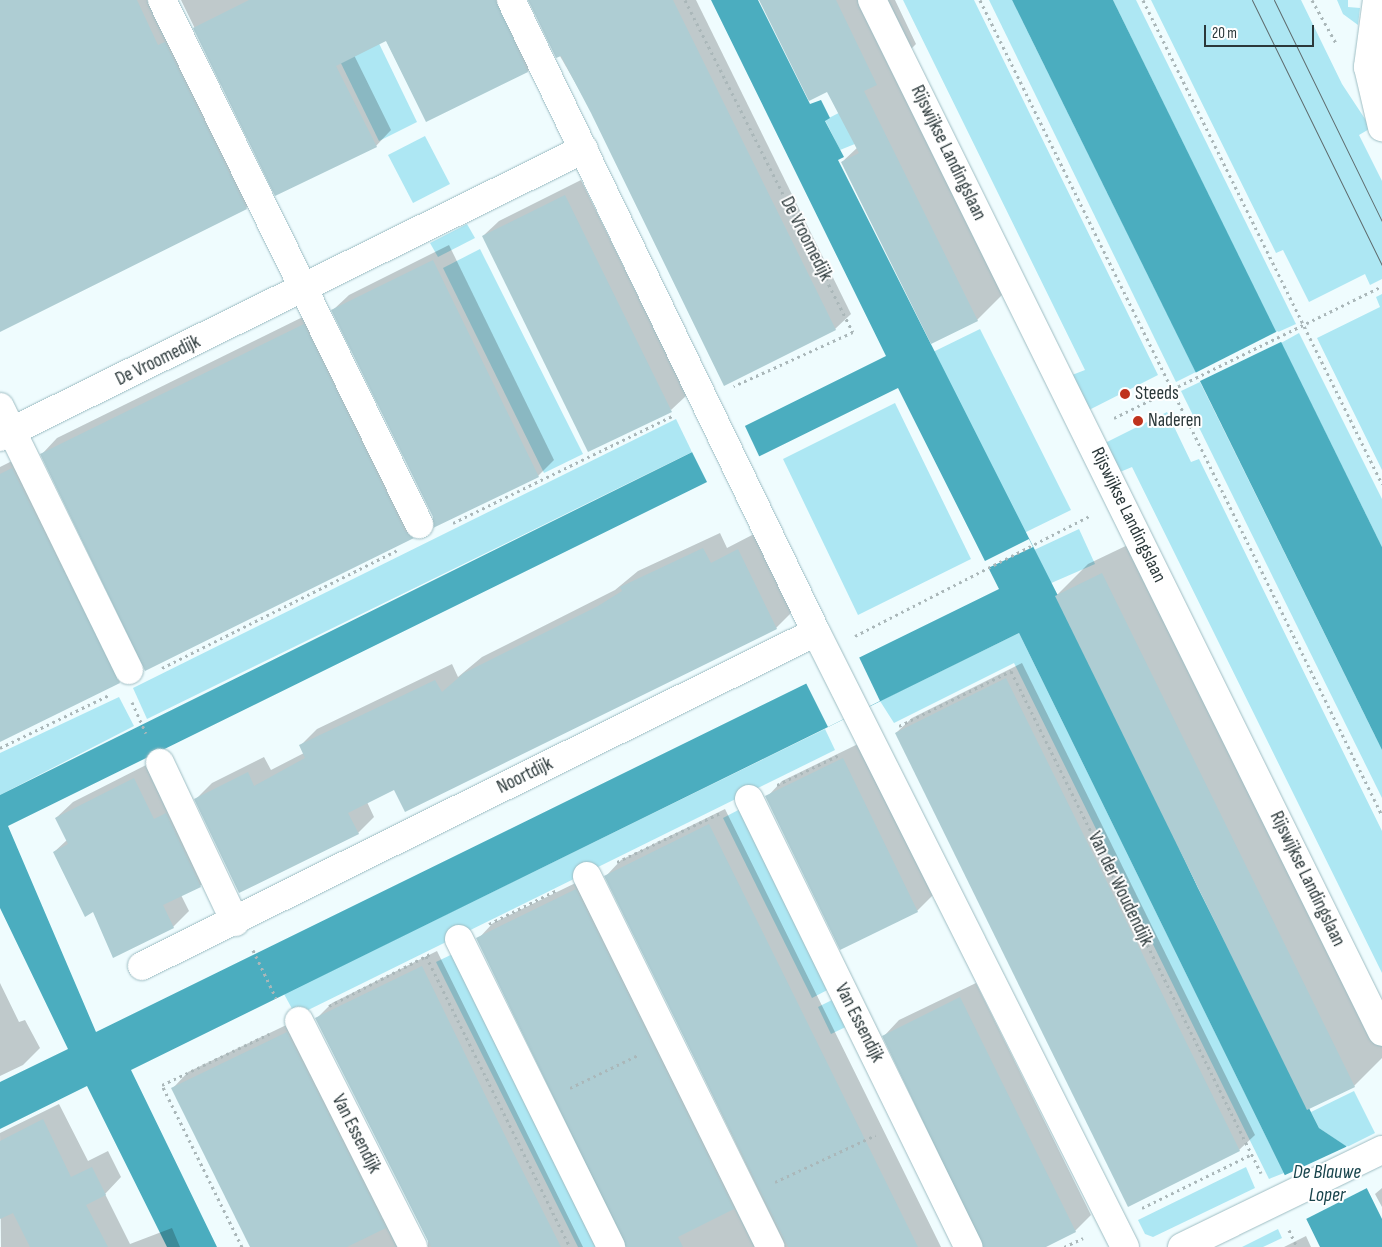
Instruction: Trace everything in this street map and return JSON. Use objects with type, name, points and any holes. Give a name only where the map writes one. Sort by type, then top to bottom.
[{"type":"street","points":[[162,0],[423,532]]},
{"type":"street","points":[[511,0],[824,648],[872,738],[1125,1247]]},
{"type":"street","name":"Rijswijkse Landingslaan","points":[[872,0],[1382,1032]]},
{"type":"street","points":[[1376,0],[1368,67],[1382,127]]},
{"type":"street","name":"De Vroomedijk","points":[[6,435],[304,290],[584,149]]},
{"type":"street","points":[[0,407],[6,435],[133,678]]},
{"type":"street","name":"Noortdijk","points":[[142,966],[824,648]]},
{"type":"street","points":[[160,763],[235,922]]},
{"type":"street","name":"Van Essendijk","points":[[749,799],[908,1120],[968,1247]]},
{"type":"street","points":[[587,876],[770,1247]]},
{"type":"street","points":[[459,939],[610,1247]]},
{"type":"street","name":"Van Essendijk","points":[[299,1021],[413,1247]]},
{"type":"street","points":[[1182,1247],[1382,1150]]},
{"type":"path","name":"De Vroomedijk","points":[[685,0],[853,332],[706,402]]},
{"type":"path","points":[[980,0],[1382,815]]},
{"type":"path","points":[[1143,0],[1382,484]]},
{"type":"path","points":[[1312,0],[1341,52],[1368,67]]},
{"type":"path","points":[[1087,432],[1382,286]]},
{"type":"path","points":[[0,748],[133,678],[423,532],[706,402]]},
{"type":"path","points":[[824,648],[1054,532]]},
{"type":"path","name":"Van der Woudendijk","points":[[872,738],[1011,671],[1252,1154],[1277,1200],[1296,1247]]},
{"type":"path","points":[[251,945],[278,1002]]},
{"type":"path","points":[[426,956],[570,1247]]},
{"type":"path","points":[[242,1247],[162,1085],[299,1021]]},
{"type":"path","points":[[540,1103],[668,1040]]},
{"type":"path","points":[[745,1196],[908,1120]]},
{"type":"path","points":[[1064,1247],[1252,1154]]},
{"type":"shaded area","points":[[310,0],[358,0],[417,122],[379,141]]},
{"type":"shaded area","points":[[903,0],[974,0],[1158,375],[1089,410],[1072,375],[1085,370]]},
{"type":"shaded area","points":[[989,0],[1012,0],[1196,372],[1176,382]]},
{"type":"shaded area","points":[[1113,0],[1136,0],[1296,324],[1276,333]]},
{"type":"shaded area","points":[[1151,0],[1301,0],[1342,84],[1371,128],[1359,135],[1382,181],[1382,279],[1370,285],[1365,274],[1309,302],[1283,250],[1276,253]]},
{"type":"shaded area","points":[[1337,0],[1348,0],[1348,7],[1360,8],[1358,25],[1343,14]]},
{"type":"shaded area","points":[[864,100],[882,133],[840,150],[825,120]]},
{"type":"shaded area","points":[[425,136],[450,184],[413,203],[388,155]]},
{"type":"shaded area","points":[[467,224],[475,238],[438,257],[430,243]]},
{"type":"shaded area","points":[[480,249],[583,454],[544,473],[443,268]]},
{"type":"shaded area","points":[[1382,294],[1382,470],[1317,338],[1380,307],[1376,297]]},
{"type":"shaded area","points":[[980,329],[1071,510],[1024,533],[933,352]]},
{"type":"shaded area","points":[[1299,333],[1382,499],[1382,547],[1281,343]]},
{"type":"shaded area","points":[[1200,382],[1382,750],[1382,798],[1181,391]]},
{"type":"shaded area","points":[[895,403],[971,559],[858,615],[783,459]]},
{"type":"shaded area","points":[[1167,412],[1191,462],[1199,459],[1382,831],[1382,973],[1132,467],[1120,472],[1105,443]]},
{"type":"shaded area","points":[[676,419],[692,452],[147,719],[133,688]]},
{"type":"shaded area","points":[[1079,529],[1095,564],[1049,584],[1032,551]]},
{"type":"shaded area","points":[[1019,633],[1284,1173],[1269,1179],[1014,663],[894,723],[880,701]]},
{"type":"shaded area","points":[[119,697],[134,726],[0,795],[0,753]]},
{"type":"shaded area","points":[[825,729],[835,750],[296,1016],[284,994]]},
{"type":"shaded area","points":[[746,806],[835,986],[812,998],[723,818]]},
{"type":"shaded area","points":[[461,950],[605,1247],[578,1247],[436,962]]},
{"type":"shaded area","points":[[840,996],[854,1023],[831,1034],[818,1007]]},
{"type":"shaded area","points":[[1354,1091],[1375,1133],[1347,1147],[1319,1128],[1311,1112]]},
{"type":"shaded area","points":[[1246,1167],[1255,1188],[1153,1237],[1145,1234],[1138,1220]]},
{"type":"shaded area","points":[[1278,1229],[1282,1238],[1263,1247],[1242,1247]]},
{"type":"water","name":"De Blauwe Loper","points":[[711,0],[758,0],[810,104],[821,100],[830,118],[825,121],[844,157],[838,160],[1095,669],[1198,888],[1319,1128],[1346,1146],[1382,1219],[1382,1247],[1320,1247],[1019,633],[131,1070],[217,1247],[167,1247],[87,1086],[0,1129],[0,1082],[68,1049],[0,908],[0,795],[886,356]],"holes":[[[898,388],[999,589],[96,1032],[8,826]]]},
{"type":"water","points":[[1012,0],[1113,0],[1382,547],[1382,750]]},
{"type":"pier","points":[[1278,331],[1283,341],[1198,382],[1193,374]]},
{"type":"pier","points":[[744,424],[760,458],[708,484],[691,450]]},
{"type":"pier","points":[[1029,539],[1033,547],[986,569],[983,562]]},
{"type":"pier","points":[[858,655],[880,701],[828,727],[805,681]]},
{"type":"pier","points":[[1348,1146],[1369,1187],[1304,1220],[1283,1176]]},
{"type":"building","points":[[0,0],[137,0],[158,45],[165,42],[247,209],[0,332]]},
{"type":"building","points":[[249,0],[496,0],[528,72],[426,122],[386,41],[336,66],[377,147],[275,196],[193,28]]},
{"type":"building","points":[[528,0],[673,0],[836,330],[724,386],[591,113],[561,56],[556,58]]},
{"type":"building","points":[[759,0],[836,0],[877,85],[864,91],[978,321],[931,344],[841,162],[859,153],[827,92],[809,101]]},
{"type":"building","points":[[565,195],[672,412],[588,452],[482,236]]},
{"type":"building","points":[[433,260],[539,477],[433,528],[433,517],[331,310]]},
{"type":"building","points":[[304,324],[405,531],[414,538],[145,671],[40,454]]},
{"type":"building","points":[[12,468],[120,683],[0,742],[0,474]]},
{"type":"building","points":[[703,548],[711,563],[738,549],[777,629],[405,812],[394,790],[348,813],[359,834],[239,893],[194,799],[248,772],[254,786],[305,758],[299,745],[435,680],[442,692],[464,673],[598,606],[622,591],[620,587]]},
{"type":"building","points":[[1102,573],[1355,1087],[1307,1110],[1055,596]]},
{"type":"building","points":[[1006,678],[1240,1151],[1128,1207],[895,733]]},
{"type":"building","points":[[843,758],[918,912],[840,950],[765,796]]},
{"type":"building","points":[[134,778],[154,819],[166,813],[201,887],[163,905],[174,928],[113,958],[93,912],[85,917],[53,852],[68,844],[55,818]]},
{"type":"building","points":[[709,824],[918,1247],[788,1247],[604,876]]},
{"type":"building","points":[[576,889],[734,1209],[678,1237],[683,1247],[626,1247],[476,938]]},
{"type":"building","points":[[422,966],[561,1247],[431,1247],[315,1018]]},
{"type":"building","points":[[960,997],[1076,1232],[1046,1247],[983,1247],[882,1036]]},
{"type":"building","points":[[287,1032],[386,1228],[347,1247],[250,1247],[171,1088]]},
{"type":"building","points":[[43,1119],[71,1177],[92,1167],[106,1195],[86,1205],[108,1247],[30,1247],[13,1213],[0,1219],[0,1141]]},
{"type":"tram line","points":[[1252,0],[1382,265]]},
{"type":"tram line","points":[[1274,0],[1382,221]]},
{"type":"place","name":"Steeds","points":[[1125,394]]},
{"type":"place","name":"Naderen","points":[[1138,421]]}]
